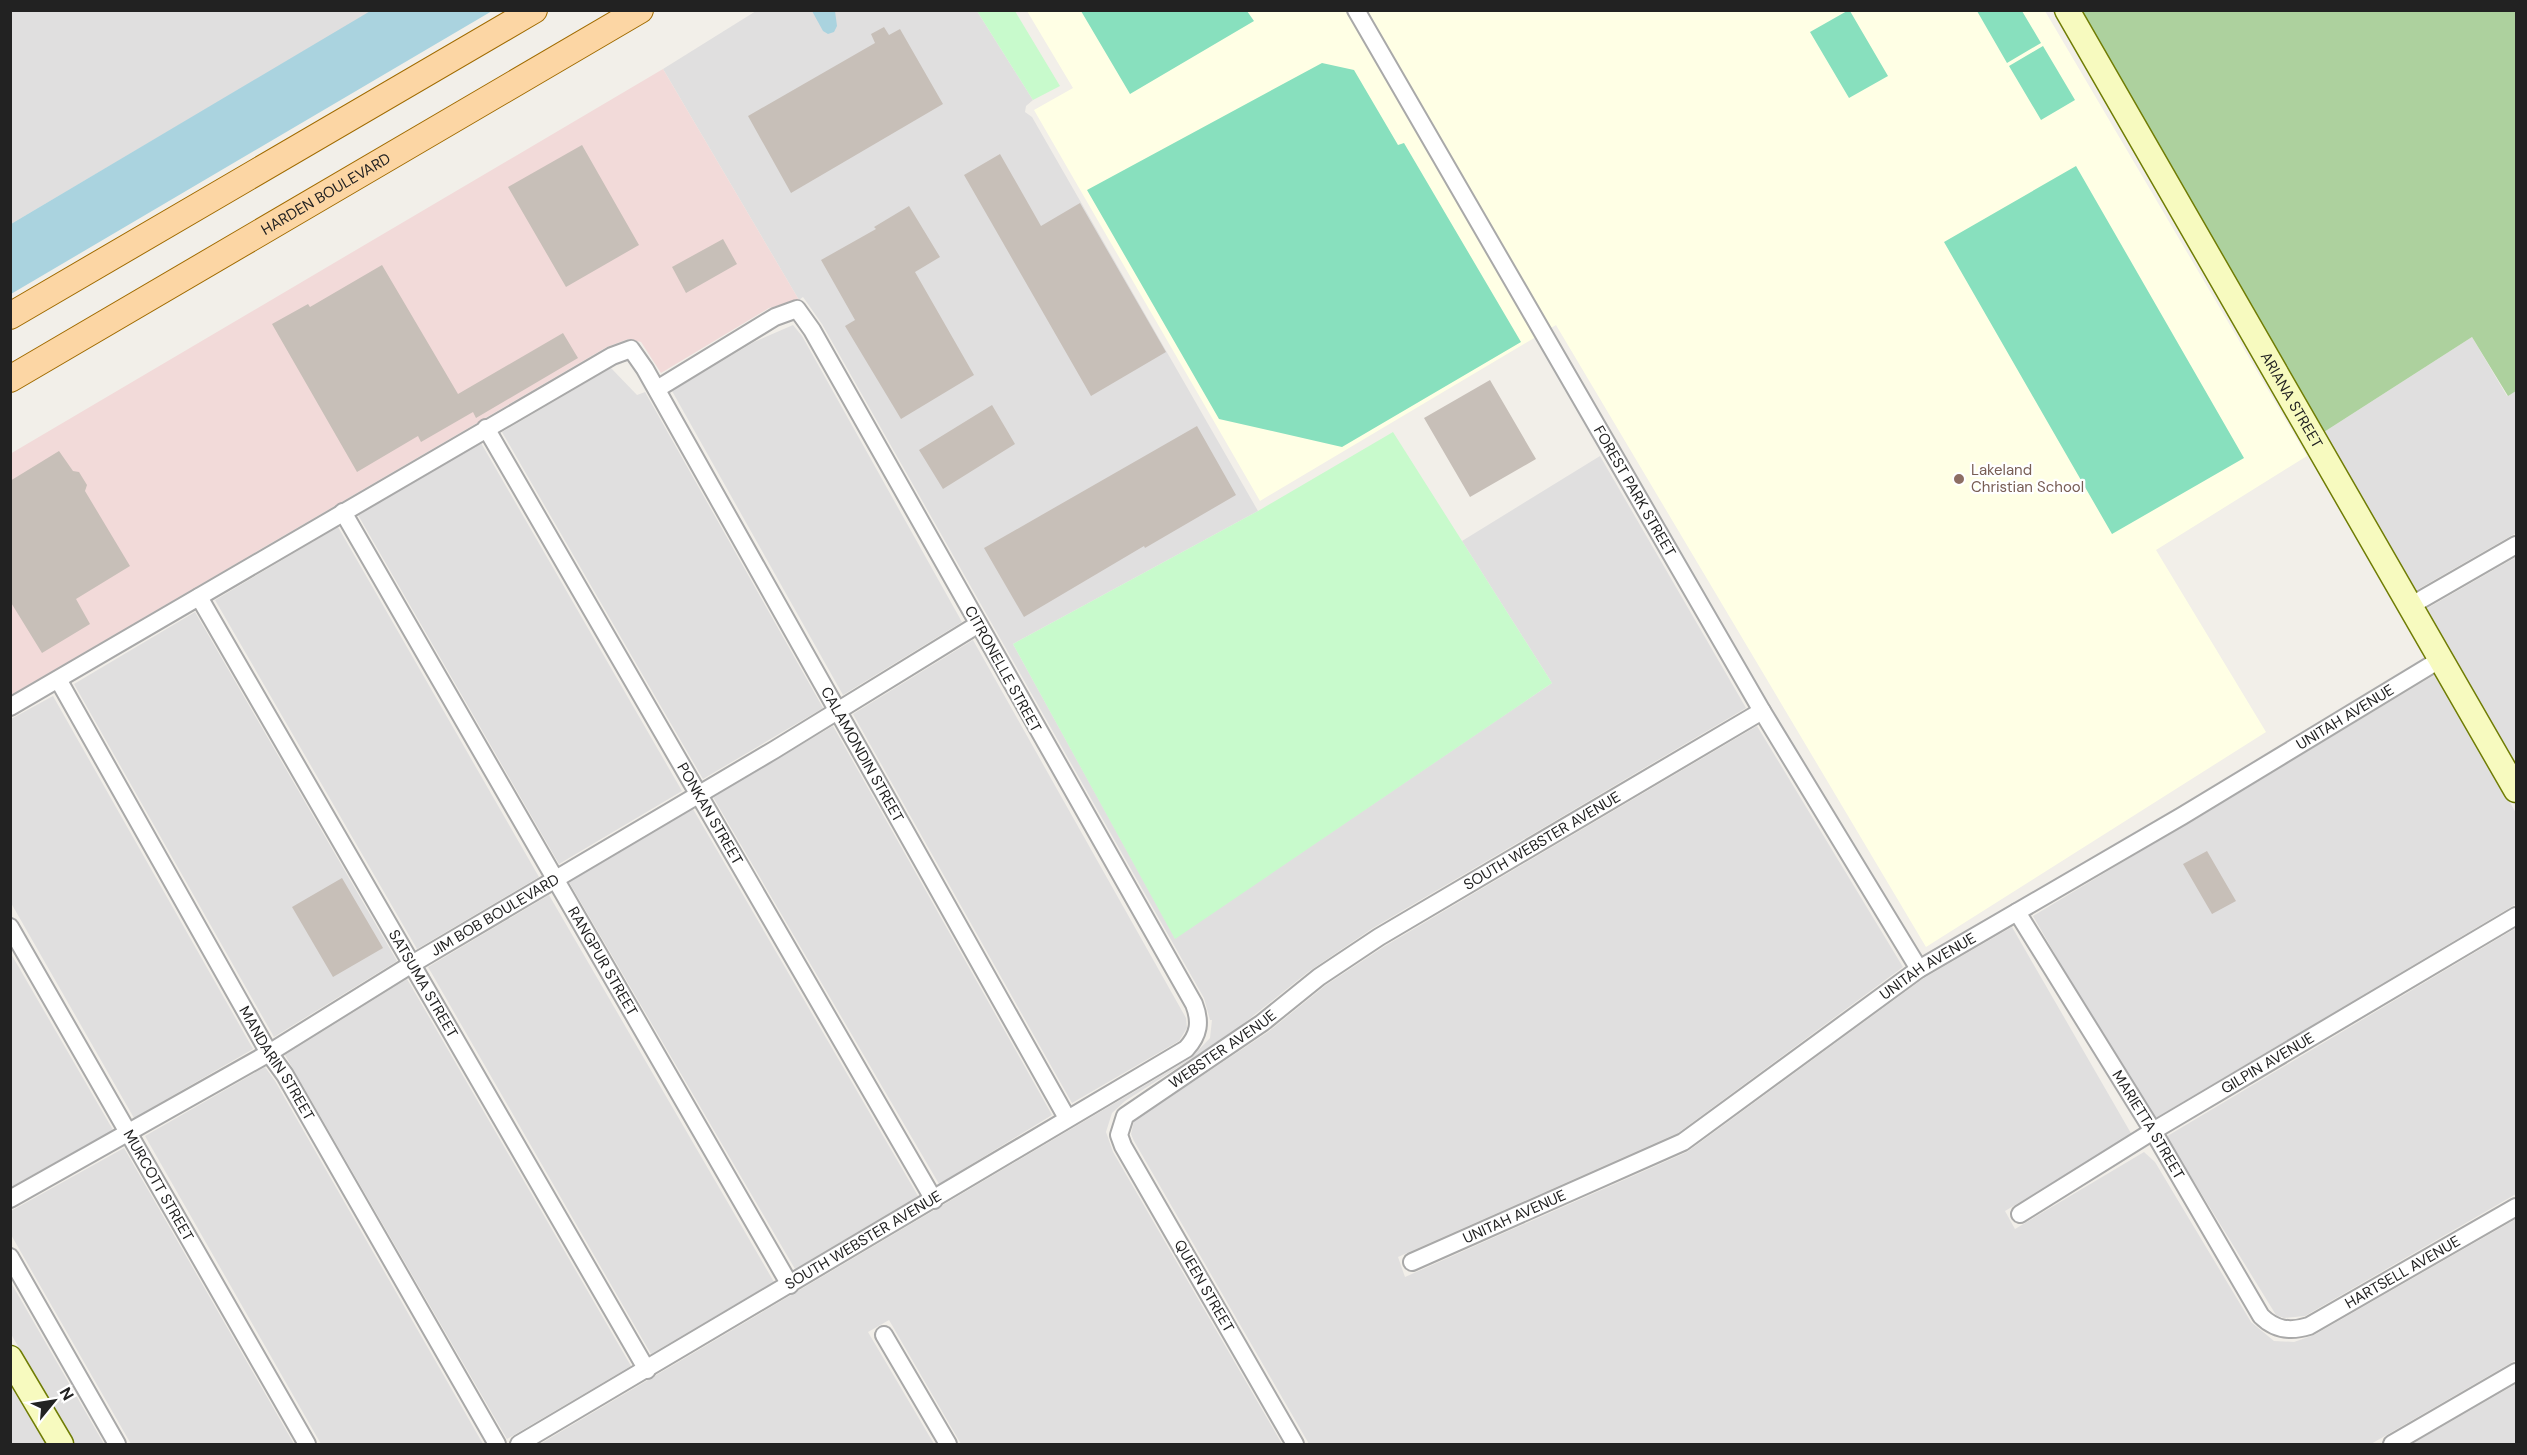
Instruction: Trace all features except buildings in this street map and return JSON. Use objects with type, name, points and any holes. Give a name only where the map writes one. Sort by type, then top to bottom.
[{"type":"main road","points":[[10,316],[534,10]]},
{"type":"main road","name":"HARDEN BOULEVARD","points":[[10,379],[640,10]]},
{"type":"street","name":"FOREST PARK STREET","points":[[1356,10],[1762,711],[1918,969]]},
{"type":"street","name":"ARIANA STREET","points":[[2067,10],[2517,790]]},
{"type":"street","name":"CITRONELLE STREET","points":[[657,388],[775,317],[796,309],[799,312],[812,330],[977,625],[1194,1004],[1198,1015],[1198,1029]]},
{"type":"street","name":"CALAMONDIN STREET","points":[[486,428],[612,356],[631,349],[657,388],[1067,1118]]},
{"type":"street","points":[[10,707],[58,681],[486,428]]},
{"type":"street","name":"PONKAN STREET","points":[[486,428],[934,1200]]},
{"type":"street","name":"RANGPUR STREET","points":[[343,512],[790,1285]]},
{"type":"street","points":[[2410,606],[2517,545]]},
{"type":"street","name":"SATSUMA STREET","points":[[199,597],[646,1370]]},
{"type":"street","name":"JIM BOB BOULEVARD","points":[[10,1198],[269,1053],[412,964],[838,711],[977,625]]},
{"type":"street","name":"UNITAH AVENUE","points":[[1412,1262],[1683,1142],[1918,969],[2018,912],[2441,659]]},
{"type":"street","name":"MANDARIN STREET","points":[[58,681],[269,1053],[285,1075],[497,1444]]},
{"type":"street","name":"SOUTH WEBSTER AVENUE","points":[[1324,974],[1471,881],[1762,711]]},
{"type":"street","name":"MARIETTA STREET","points":[[2018,912],[2153,1131],[2261,1316],[2268,1324],[2286,1330]]},
{"type":"street","name":"GILPIN AVENUE","points":[[2020,1214],[2153,1131],[2517,916]]},
{"type":"street","name":"MURCOTT STREET","points":[[10,927],[307,1444]]},
{"type":"street","name":"WEBSTER AVENUE","points":[[1121,1125],[1131,1110],[1262,1023],[1324,974]]},
{"type":"street","name":"SOUTH WEBSTER AVENUE","points":[[519,1444],[1186,1049],[1195,1040],[1198,1029]]},
{"type":"street","name":"QUEEN STREET","points":[[1121,1125],[1119,1135],[1123,1146],[1295,1444]]},
{"type":"street","name":"HARTSELL AVENUE","points":[[2286,1330],[2309,1326],[2517,1207]]},
{"type":"street","points":[[10,1257],[117,1444]]},
{"type":"street","points":[[884,1335],[948,1444]]},
{"type":"street","points":[[10,1358],[61,1444]]},
{"type":"street","points":[[2391,1444],[2517,1372]]},
{"type":"shaded area","points":[[11,10],[372,11],[11,224]]},
{"type":"shaded area","points":[[756,11],[977,11],[1033,100],[1026,106],[1025,112],[1032,117],[1258,511],[1013,644],[1175,938],[1552,683],[1462,541],[1600,456],[1746,708],[1373,928],[1308,972],[1238,1028],[1125,1101],[1112,1113],[1106,1132],[1113,1152],[1282,1444],[961,1444],[889,1320],[868,1332],[934,1444],[540,1444],[1191,1058],[1210,1038],[1212,1020],[1210,1020],[1204,998],[822,324],[803,297],[799,300],[663,69]]},
{"type":"shaded area","name":"Lakeland Christian School","points":[[1027,11],[2045,11],[2307,456],[2156,550],[2266,732],[1926,947],[1556,325],[1260,501],[1034,110],[1073,88]]},
{"type":"shaded area","points":[[663,69],[799,300],[769,308],[661,373],[641,342],[628,339],[607,347],[11,695],[10,454]]},
{"type":"shaded area","points":[[793,325],[802,336],[962,622],[843,695],[672,391],[754,342]]},
{"type":"shaded area","points":[[2472,337],[2507,396],[2516,391],[2516,533],[2415,591],[2324,432]]},
{"type":"shaded area","points":[[611,368],[637,395],[645,392],[823,708],[703,779],[502,432]]},
{"type":"shaded area","points":[[481,443],[682,791],[559,864],[358,515]]},
{"type":"shaded area","points":[[338,527],[539,877],[417,949],[215,600]]},
{"type":"shaded area","points":[[2516,557],[2516,766],[2426,609]]},
{"type":"shaded area","points":[[195,612],[397,961],[274,1037],[74,684]]},
{"type":"shaded area","points":[[973,640],[1186,1018],[1187,1028],[1179,1041],[1072,1103],[853,714]]},
{"type":"shaded area","points":[[2436,674],[2516,813],[2516,904],[2151,1121],[2033,916]]},
{"type":"shaded area","points":[[53,696],[253,1049],[134,1118],[11,903],[11,719]]},
{"type":"shaded area","points":[[833,726],[1052,1115],[939,1184],[713,797]]},
{"type":"shaded area","points":[[1757,726],[1903,967],[1678,1133],[1398,1257],[1405,1277],[1687,1152],[1924,978],[2012,927],[2132,1135],[2005,1211],[2015,1229],[2144,1152],[2155,1162],[2251,1322],[2274,1341],[2294,1342],[2314,1335],[2516,1219],[2516,1360],[2371,1444],[1309,1444],[1134,1141],[1131,1134],[1134,1121],[1268,1032],[1326,985],[1385,946]]},
{"type":"shaded area","points":[[693,809],[918,1196],[795,1269],[569,882]]},
{"type":"shaded area","points":[[549,895],[774,1282],[651,1354],[428,967]]},
{"type":"shaded area","points":[[2516,928],[2516,1194],[2305,1316],[2284,1318],[2276,1315],[2174,1149],[2164,1138]]},
{"type":"shaded area","points":[[10,952],[113,1130],[11,1187],[10,1187]]},
{"type":"shaded area","points":[[407,979],[631,1366],[507,1439],[285,1055]]},
{"type":"shaded area","points":[[265,1067],[483,1444],[321,1444],[145,1136]]},
{"type":"shaded area","points":[[124,1148],[294,1444],[131,1444],[10,1233],[11,1211]]},
{"type":"shaded area","points":[[10,1281],[104,1444],[74,1444],[11,1334]]},
{"type":"shaded area","points":[[11,1381],[47,1444],[11,1444]]},
{"type":"shaded area","points":[[2516,1384],[2516,1444],[2412,1444]]},
{"type":"green space","points":[[977,11],[1015,11],[1060,86],[1033,100]]},
{"type":"green space","points":[[1081,11],[1247,11],[1254,21],[1130,94]]},
{"type":"green space","points":[[1850,11],[1888,76],[1849,98],[1810,32]]},
{"type":"green space","points":[[1977,11],[2022,11],[2041,43],[2007,63]]},
{"type":"green space","points":[[2081,11],[2516,11],[2516,391],[2508,396],[2472,337],[2324,432]]},
{"type":"green space","points":[[2043,46],[2075,100],[2041,120],[2009,66]]},
{"type":"green space","points":[[1322,63],[1354,70],[1398,145],[1404,143],[1521,342],[1342,447],[1219,419],[1087,190]]},
{"type":"green space","points":[[2076,166],[2244,458],[2112,534],[1944,242]]},
{"type":"green space","points":[[1393,432],[1552,683],[1175,939],[1013,644],[1258,511]]},
{"type":"water","points":[[372,10],[492,11],[11,294],[11,224]]},
{"type":"water","points":[[812,11],[835,11],[837,26],[834,32],[828,34],[823,31]]},
{"type":"place","name":"Lakeland Christian School","points":[[1959,479]]}]
